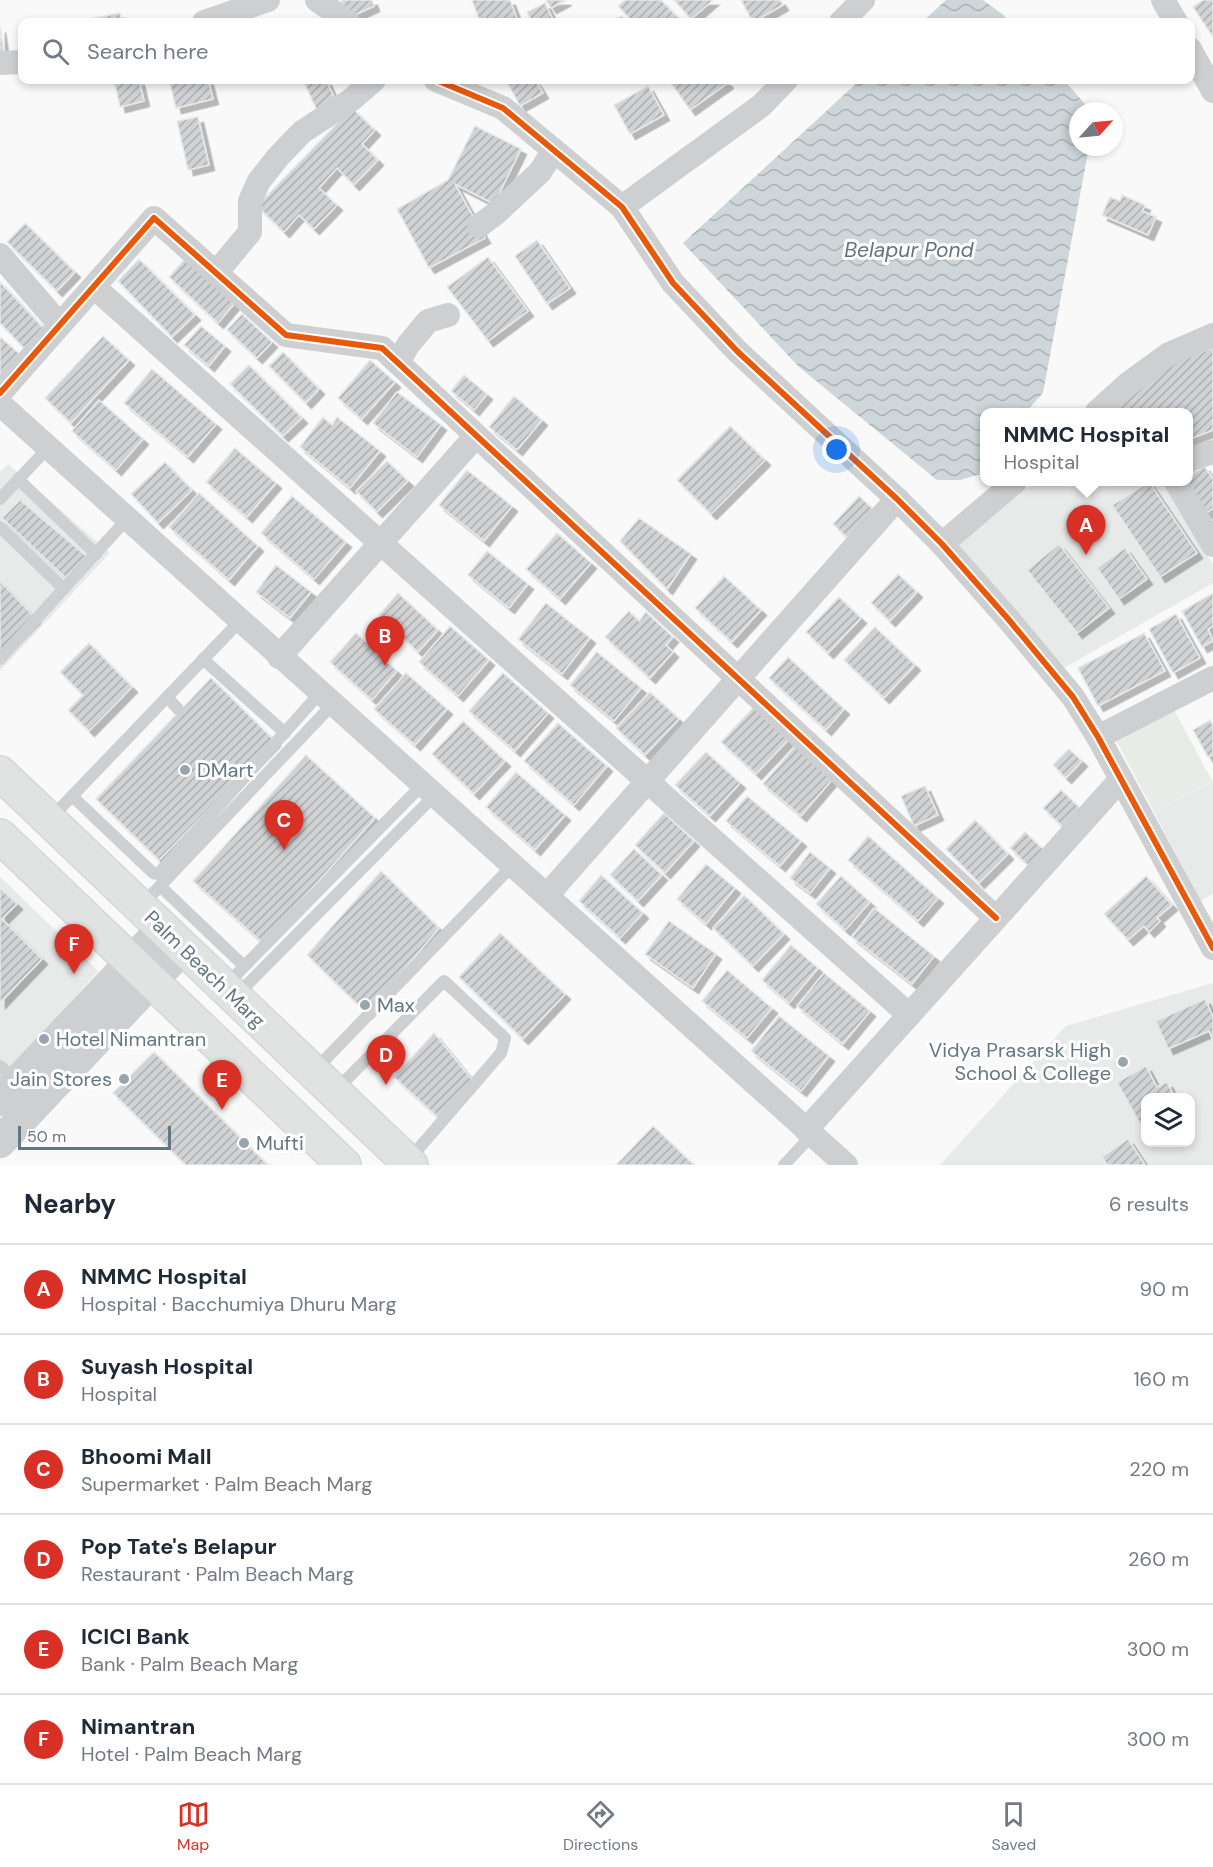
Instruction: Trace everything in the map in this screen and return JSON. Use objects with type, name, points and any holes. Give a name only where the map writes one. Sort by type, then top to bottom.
[{"type":"main road","name":"Palm Beach Marg","points":[[0,773],[49,820],[162,917],[234,984],[324,1082],[409,1163]]},
{"type":"main road","points":[[0,836],[344,1165]]},
{"type":"street","points":[[216,18],[268,0]]},
{"type":"street","points":[[317,0],[342,18]]},
{"type":"street","points":[[846,18],[863,0]]},
{"type":"street","points":[[1163,0],[1174,18]]},
{"type":"street","points":[[1195,57],[1213,91]]},
{"type":"street","points":[[0,63],[18,62]]},
{"type":"street","points":[[216,273],[250,232],[250,201],[259,181],[278,157],[302,132],[351,100],[369,84]]},
{"type":"street","points":[[446,84],[503,108],[622,207],[673,283],[737,351],[897,499],[942,544],[1066,689],[1098,737],[1213,948]]},
{"type":"street","points":[[622,207],[762,105],[782,84]]},
{"type":"street","points":[[479,226],[540,172],[554,150]]},
{"type":"street","points":[[0,393],[154,218],[286,335],[382,348],[996,918]]},
{"type":"street","points":[[0,255],[60,325]]},
{"type":"street","points":[[94,286],[909,1015]]},
{"type":"street","points":[[398,363],[408,345],[428,321],[448,315]]},
{"type":"street","points":[[1101,408],[1129,383],[1169,354],[1213,334]]},
{"type":"street","points":[[0,404],[846,1165]]},
{"type":"street","points":[[279,657],[476,436]]},
{"type":"street","points":[[1193,458],[1213,452]]},
{"type":"street","points":[[942,544],[1010,486]]},
{"type":"street","points":[[1178,486],[1213,545]]},
{"type":"street","points":[[547,895],[897,499]]},
{"type":"street","points":[[1098,737],[1213,678]]},
{"type":"street","points":[[809,1132],[909,1015],[1121,779]]},
{"type":"street","points":[[0,1142],[141,972],[162,917]]},
{"type":"street","points":[[5,1085],[141,972]]},
{"type":"lane","points":[[0,499],[48,448]]},
{"type":"lane","points":[[18,479],[96,554]]},
{"type":"lane","points":[[0,659],[128,519]]},
{"type":"lane","points":[[0,527],[64,589]]},
{"type":"lane","points":[[49,820],[240,621]]},
{"type":"lane","points":[[203,659],[285,733]]},
{"type":"lane","points":[[167,697],[178,709]]},
{"type":"lane","points":[[72,796],[153,873],[158,874],[285,733],[326,698]]},
{"type":"lane","points":[[234,984],[162,917],[326,698]]},
{"type":"lane","points":[[234,984],[428,790]]},
{"type":"lane","points":[[234,984],[428,790]]},
{"type":"lane","points":[[324,1082],[513,865]]},
{"type":"lane","points":[[324,1082],[444,981],[505,1038],[501,1053],[409,1163]]},
{"type":"lane","points":[[784,1165],[809,1132]]},
{"type":"shaded area","points":[[8,464],[110,553],[0,671],[0,472]]},
{"type":"shaded area","points":[[1029,486],[1165,486],[1213,564],[1213,583],[1064,668],[957,547]]},
{"type":"shaded area","points":[[1173,708],[1212,781],[1154,812],[1115,738]]},
{"type":"shaded area","points":[[1213,781],[1213,894],[1200,901],[1154,812]]},
{"type":"shaded area","points":[[0,877],[98,971],[0,1082]]},
{"type":"shaded area","name":"Vidya Prasarsk High School & College","points":[[1213,983],[1213,1165],[940,1165],[1066,1026]]},
{"type":"water","points":[[946,0],[983,0],[1005,16],[1005,18],[926,18]]},
{"type":"water","name":"Belapur Pond","points":[[856,84],[1067,84],[1083,102],[1069,102],[1069,156],[1087,156],[1043,393],[1030,408],[980,408],[980,474],[960,480],[937,480],[799,367],[683,243]]},
{"type":"building","points":[[341,0],[372,0],[374,6],[350,17]]},
{"type":"building","points":[[472,0],[510,0],[517,18],[479,18]]},
{"type":"building","points":[[546,0],[566,0],[551,8]]},
{"type":"building","points":[[625,0],[661,0],[678,18],[629,18],[618,6]]},
{"type":"building","points":[[674,0],[713,0],[692,18]]},
{"type":"building","points":[[741,0],[780,0],[783,5],[760,18],[751,18]]},
{"type":"building","points":[[1203,0],[1213,0],[1213,37],[1193,7]]},
{"type":"building","points":[[545,3],[552,18],[530,18],[527,12]]},
{"type":"building","points":[[120,13],[121,18],[95,18]]},
{"type":"building","points":[[0,27],[5,60],[0,61]]},
{"type":"building","points":[[115,84],[140,84],[144,101],[120,107]]},
{"type":"building","points":[[170,84],[209,84],[213,99],[176,108]]},
{"type":"building","points":[[305,84],[328,84],[338,106],[319,115]]},
{"type":"building","points":[[508,84],[537,84],[543,93],[520,106]]},
{"type":"building","points":[[672,84],[727,84],[690,110]]},
{"type":"building","points":[[648,86],[664,115],[630,134],[614,105]]},
{"type":"building","points":[[352,108],[375,130],[362,144],[378,160],[354,185],[337,168],[319,188],[337,205],[314,229],[299,215],[284,232],[257,206]]},
{"type":"building","points":[[198,117],[209,165],[188,170],[177,121]]},
{"type":"building","points":[[475,126],[521,149],[494,204],[455,184],[485,238],[429,268],[397,209],[448,180]]},
{"type":"building","points":[[1122,195],[1145,205],[1142,211],[1156,217],[1148,235],[1102,215],[1110,197],[1120,201]]},
{"type":"building","points":[[25,223],[75,272],[57,291],[7,242]]},
{"type":"building","points":[[537,240],[570,288],[547,304],[515,256]]},
{"type":"building","points":[[488,257],[528,311],[488,341],[447,287]]},
{"type":"building","points":[[139,259],[195,315],[172,337],[118,281]]},
{"type":"building","points":[[185,259],[234,304],[218,323],[169,277]]},
{"type":"building","points":[[0,282],[44,329],[24,348],[0,323]]},
{"type":"building","points":[[242,314],[272,342],[257,358],[227,330]]},
{"type":"building","points":[[201,326],[225,346],[209,366],[184,345]]},
{"type":"building","points":[[103,336],[129,360],[71,423],[45,398]]},
{"type":"building","points":[[0,337],[22,356],[0,377]]},
{"type":"building","points":[[1213,348],[1213,430],[1193,438],[1193,408],[1116,408],[1171,364]]},
{"type":"building","points":[[283,352],[319,389],[306,403],[269,366]]},
{"type":"building","points":[[370,360],[395,382],[362,419],[338,398]]},
{"type":"building","points":[[249,365],[302,418],[283,436],[230,384]]},
{"type":"building","points":[[152,369],[216,424],[188,457],[124,403]]},
{"type":"building","points":[[464,375],[487,394],[474,410],[451,391]]},
{"type":"building","points":[[397,392],[441,425],[417,457],[373,423]]},
{"type":"building","points":[[514,396],[542,420],[517,450],[489,427]]},
{"type":"building","points":[[99,400],[143,439],[116,470],[72,431]]},
{"type":"building","points":[[323,417],[332,425],[337,417],[380,451],[350,488],[300,447]]},
{"type":"building","points":[[730,426],[765,460],[711,514],[677,480]]},
{"type":"building","points":[[235,448],[276,483],[247,517],[206,482]]},
{"type":"building","points":[[387,461],[408,481],[377,512],[356,491]]},
{"type":"building","points":[[165,462],[192,490],[158,523],[131,494]]},
{"type":"building","points":[[1204,466],[1213,479],[1213,508],[1203,515],[1190,486],[1193,486],[1193,472]]},
{"type":"building","points":[[467,470],[512,506],[484,541],[439,505]]},
{"type":"building","points":[[1143,486],[1152,486],[1197,553],[1160,577],[1112,505]]},
{"type":"building","points":[[199,493],[258,546],[229,580],[169,527]]},
{"type":"building","points":[[292,496],[346,542],[314,579],[261,533]]},
{"type":"building","points":[[859,496],[875,511],[849,539],[833,524]]},
{"type":"building","points":[[20,500],[86,556],[66,578],[2,518]]},
{"type":"building","points":[[639,518],[691,554],[667,589],[620,541]]},
{"type":"building","points":[[557,533],[591,563],[560,599],[526,569]]},
{"type":"building","points":[[1059,544],[1109,608],[1077,633],[1027,570]]},
{"type":"building","points":[[1125,548],[1147,579],[1119,599],[1097,568]]},
{"type":"building","points":[[487,551],[528,584],[509,608],[468,575]]},
{"type":"building","points":[[276,565],[311,592],[290,618],[256,592]]},
{"type":"building","points":[[898,574],[917,592],[890,621],[871,603]]},
{"type":"building","points":[[724,576],[761,610],[732,642],[695,608]]},
{"type":"building","points":[[0,581],[35,618],[0,652]]},
{"type":"building","points":[[398,593],[438,630],[418,652],[379,615]]},
{"type":"building","points":[[1213,593],[1213,626],[1208,629],[1213,641],[1202,647],[1182,611]]},
{"type":"building","points":[[839,597],[861,618],[828,653],[806,632]]},
{"type":"building","points":[[546,603],[590,638],[562,674],[518,639]]},
{"type":"building","points":[[629,611],[639,621],[646,612],[673,637],[666,645],[673,652],[650,678],[605,637]]},
{"type":"building","points":[[1176,614],[1200,658],[1173,673],[1149,629]]},
{"type":"building","points":[[450,626],[489,660],[458,696],[419,662]]},
{"type":"building","points":[[875,627],[915,665],[884,698],[844,660]]},
{"type":"building","points":[[356,633],[397,671],[372,700],[330,662]]},
{"type":"building","points":[[1144,633],[1165,671],[1098,706],[1078,668]]},
{"type":"building","points":[[89,643],[132,687],[89,731],[68,710],[83,695],[60,672]]},
{"type":"building","points":[[597,652],[641,688],[614,721],[570,685]]},
{"type":"building","points":[[788,657],[844,709],[826,730],[769,678]]},
{"type":"building","points":[[406,673],[447,709],[415,745],[374,709]]},
{"type":"building","points":[[503,673],[548,713],[515,751],[469,711]]},
{"type":"building","name":"DMart","points":[[211,678],[275,741],[159,860],[96,799]]},
{"type":"building","points":[[650,692],[679,719],[645,755],[616,728]]},
{"type":"building","points":[[755,706],[790,738],[756,774],[721,742]]},
{"type":"building","points":[[1210,720],[1213,726],[1213,755],[1208,757],[1193,730]]},
{"type":"building","points":[[463,721],[505,761],[474,794],[432,754]]},
{"type":"building","points":[[558,723],[607,766],[574,805],[524,761]]},
{"type":"building","points":[[797,744],[835,776],[801,816],[763,784]]},
{"type":"building","points":[[1069,749],[1082,761],[1066,778],[1053,765]]},
{"type":"building","points":[[706,752],[740,783],[710,816],[675,785]]},
{"type":"building","points":[[306,755],[375,818],[263,943],[193,881]]},
{"type":"building","points":[[516,772],[565,815],[535,850],[486,807]]},
{"type":"building","points":[[925,786],[938,815],[914,826],[901,796]]},
{"type":"building","points":[[1061,790],[1081,809],[1063,827],[1043,808]]},
{"type":"building","points":[[747,796],[801,841],[780,866],[726,821]]},
{"type":"building","points":[[664,813],[694,841],[665,873],[635,845]]},
{"type":"building","points":[[975,820],[1008,854],[979,883],[946,849]]},
{"type":"building","points":[[1025,832],[1048,854],[1033,870],[1010,848]]},
{"type":"building","points":[[868,836],[938,898],[918,921],[848,860]]},
{"type":"building","points":[[634,849],[662,875],[638,901],[610,875]]},
{"type":"building","points":[[810,852],[830,868],[810,893],[790,878]]},
{"type":"building","points":[[706,864],[735,888],[706,924],[677,899]]},
{"type":"building","points":[[381,871],[439,928],[367,1013],[307,955]]},
{"type":"building","points":[[601,875],[643,913],[620,938],[579,901]]},
{"type":"building","points":[[841,876],[870,902],[845,930],[816,904]]},
{"type":"building","points":[[1146,876],[1172,905],[1157,918],[1160,921],[1149,932],[1144,926],[1128,940],[1104,914]]},
{"type":"building","points":[[0,888],[17,904],[2,919],[42,959],[0,1003]]},
{"type":"building","points":[[744,895],[784,934],[753,966],[713,928]]},
{"type":"building","points":[[874,908],[934,956],[912,984],[852,937]]},
{"type":"building","points":[[669,921],[716,954],[693,988],[645,954]]},
{"type":"building","points":[[500,933],[565,994],[523,1039],[459,977]]},
{"type":"building","points":[[791,945],[818,968],[789,1003],[762,980]]},
{"type":"building","points":[[727,970],[772,1008],[747,1038],[702,1001]]},
{"type":"building","points":[[824,973],[870,1011],[843,1044],[797,1006]]},
{"type":"building","points":[[1205,999],[1213,1017],[1213,1040],[1209,1031],[1168,1049],[1156,1021]]},
{"type":"building","points":[[779,1016],[829,1056],[801,1091],[751,1051]]},
{"type":"building","points":[[434,1033],[473,1081],[439,1118],[394,1077]]},
{"type":"building","points":[[154,1052],[268,1165],[186,1165],[113,1093]]},
{"type":"building","points":[[1146,1066],[1157,1087],[1167,1082],[1172,1093],[1141,1093],[1141,1126],[1117,1082]]},
{"type":"building","points":[[653,1126],[694,1165],[616,1165]]},
{"type":"building","points":[[1128,1139],[1145,1165],[1107,1165],[1102,1157]]},
{"type":"cycle path","points":[[446,84],[503,108],[622,207],[673,283],[737,351],[897,499],[942,544],[1073,697],[1098,737],[1213,948]]},
{"type":"cycle path","points":[[0,393],[154,218],[286,335],[382,348],[996,918]]},
{"type":"place","name":"NMMC Hospital","points":[[1086,555]]},
{"type":"place","name":"Suyash Hospital","points":[[385,666]]},
{"type":"place","name":"DMart","points":[[185,770]]},
{"type":"place","name":"Bhoomi Mall","points":[[284,850]]},
{"type":"place","name":"Nimantran","points":[[74,974]]},
{"type":"place","name":"Max","points":[[365,1005]]},
{"type":"place","name":"Hotel Nimantran","points":[[44,1039]]},
{"type":"place","name":"Vidya Prasarsk High School & College","points":[[1123,1062]]},
{"type":"place","name":"Jain Stores","points":[[124,1079]]},
{"type":"place","name":"Pop Tate's Belapur","points":[[386,1085]]},
{"type":"place","name":"ICICI Bank","points":[[222,1110]]},
{"type":"place","name":"Mufti","points":[[244,1143]]}]
